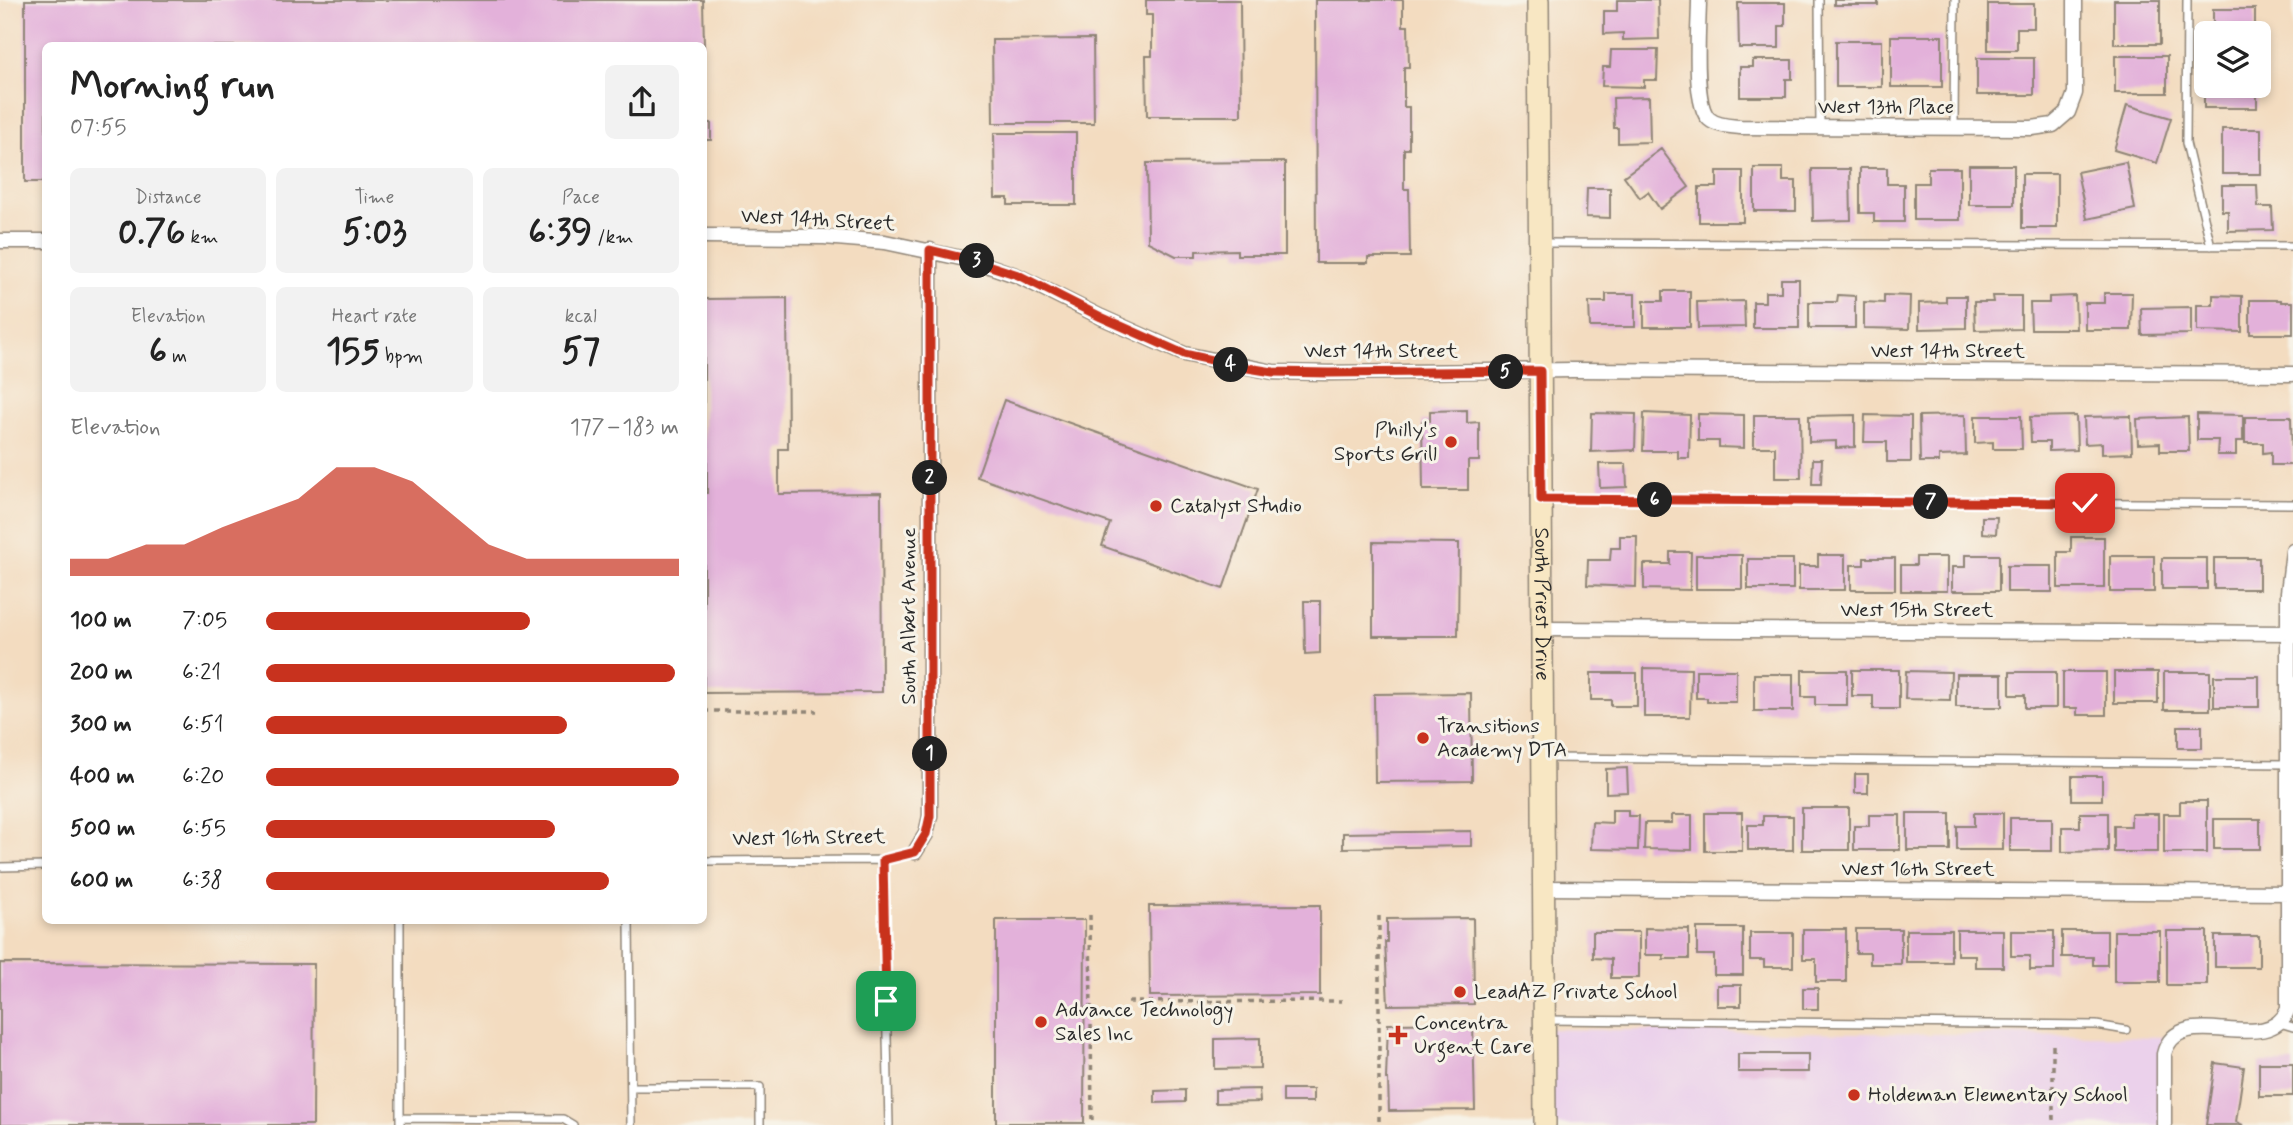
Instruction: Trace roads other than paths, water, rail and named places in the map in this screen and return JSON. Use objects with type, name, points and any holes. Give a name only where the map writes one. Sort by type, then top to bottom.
[{"type":"main road","name":"South Priest Drive","points":[[1538,0],[1545,1125]]},
{"type":"street","name":"West 13th Place","points":[[1699,0],[1699,91],[1709,119],[1729,126],[1954,128],[2043,127],[2062,120],[2075,93],[2075,0]]},
{"type":"street","name":"West 14th Street","points":[[707,236],[824,237],[886,242],[930,250],[1018,275],[1101,317],[1184,354],[1273,372],[2293,374]]},
{"type":"street","points":[[0,241],[42,241]]},
{"type":"street","name":"South Albert Avenue","points":[[915,852],[926,834],[930,816],[930,250]]},
{"type":"street","points":[[2164,1125],[2164,1054],[2172,1037],[2189,1030],[2265,1030],[2287,1025],[2291,634],[2288,592],[2293,551]]},
{"type":"street","name":"West 15th Street","points":[[1541,629],[2291,634]]},
{"type":"street","name":"West 16th Street","points":[[1543,888],[2290,893]]},
{"type":"lane","points":[[1819,0],[1820,127]]},
{"type":"lane","points":[[1954,128],[1955,0]]},
{"type":"lane","points":[[2187,0],[2186,143],[2211,246]]},
{"type":"lane","points":[[1539,243],[2293,246]]},
{"type":"lane","points":[[1541,499],[2293,504]]},
{"type":"lane","points":[[1542,758],[2290,764]]},
{"type":"lane","name":"West 16th Street","points":[[707,861],[883,860],[915,852]]},
{"type":"lane","points":[[883,860],[889,1125]]},
{"type":"lane","points":[[0,867],[42,866]]},
{"type":"lane","points":[[400,924],[400,1121],[564,1119],[573,1125]]},
{"type":"lane","points":[[629,924],[631,1125]]},
{"type":"lane","points":[[1544,1020],[2096,1025],[2126,1030]]},
{"type":"lane","points":[[631,1087],[760,1087],[761,1125]]},
{"type":"place","name":"Philly's Sports Grill","points":[[1451,442]]},
{"type":"place","name":"Catalyst Studio","points":[[1156,506]]},
{"type":"place","name":"Transitions Academy DTA","points":[[1423,738]]},
{"type":"place","name":"LeadAZ Private School","points":[[1460,992]]},
{"type":"place","name":"Advance Technology Sales Inc","points":[[1041,1022]]},
{"type":"place","name":"Concentra Urgent Care","points":[[1398,1035]]},
{"type":"place","name":"Holdeman Elementary School","points":[[1854,1095]]}]
